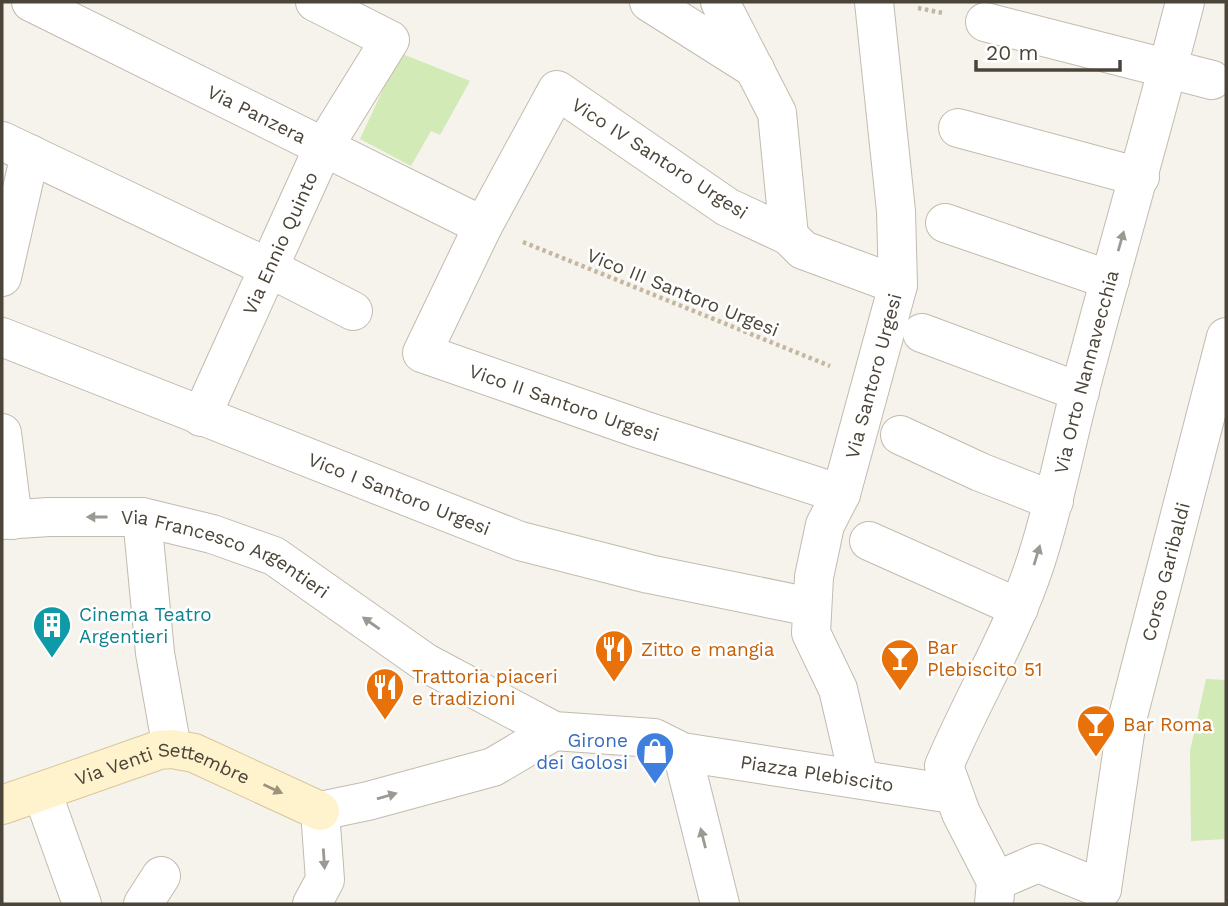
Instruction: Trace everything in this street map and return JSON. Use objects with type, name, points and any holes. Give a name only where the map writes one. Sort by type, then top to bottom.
[{"type":"street","name":"Via Panzera","points":[[31,2],[483,226]]},
{"type":"street","name":"Via Ennio Quinto","points":[[201,417],[323,148],[390,40],[314,2]]},
{"type":"street","points":[[649,2],[757,71]]},
{"type":"street","points":[[720,2],[777,113],[789,236]]},
{"type":"street","name":"Via Orto Nannavecchia","points":[[953,794],[944,766],[1019,608],[1054,501],[1080,392],[1185,2]]},
{"type":"street","points":[[891,4],[898,285]]},
{"type":"street","points":[[985,22],[1212,80]]},
{"type":"street","name":"Vico IV Santoro Urgesi","points":[[483,226],[557,90],[727,206],[789,236]]},
{"type":"street","points":[[958,128],[1140,177]]},
{"type":"street","points":[[2,276],[16,147],[353,311]]},
{"type":"street","points":[[945,223],[1110,280]]},
{"type":"street","name":"Vico II Santoro Urgesi","points":[[483,226],[422,353],[643,430],[841,494]]},
{"type":"street","name":"Via Santoro Urgesi","points":[[789,236],[803,250],[898,285],[841,494],[825,525],[811,607],[811,633],[838,689],[859,779]]},
{"type":"street","points":[[922,333],[1080,392]]},
{"type":"street","name":"Vico I Santoro Urgesi","points":[[2,337],[520,541],[649,574],[811,607]]},
{"type":"street","name":"Corso Garibaldi","points":[[1106,897],[1114,810],[1127,720],[1226,337]]},
{"type":"street","points":[[2,433],[7,520]]},
{"type":"street","points":[[900,435],[980,472],[1054,501]]},
{"type":"street","points":[[142,517],[155,653],[172,749]]},
{"type":"street","name":"Via Francesco Argentieri","points":[[7,520],[142,517],[212,534],[274,556],[426,663],[554,731]]},
{"type":"street","points":[[869,541],[1019,608]]},
{"type":"street","points":[[312,904],[325,880],[320,811],[368,802],[493,767],[554,731]]},
{"type":"street","name":"Piazza Plebiscito","points":[[554,731],[654,738],[682,752],[953,794]]},
{"type":"street","name":"Via Venti Settembre","points":[[2,805],[159,750],[172,749],[194,753],[320,811]]},
{"type":"street","points":[[682,752],[720,904]]},
{"type":"street","points":[[42,792],[82,904]]},
{"type":"street","points":[[953,794],[995,892],[1038,863],[1106,897]]},
{"type":"path","points":[[891,4],[985,22]]},
{"type":"path","name":"Vico III Santoro Urgesi","points":[[483,226],[872,382]]},
{"type":"green space","points":[[400,53],[470,81],[440,135],[431,131],[411,166],[360,139]]},
{"type":"green space","points":[[1206,679],[1226,680],[1226,839],[1191,841],[1190,751]]},
{"type":"place","name":"Cinema Teatro Argentieri","points":[[52,659]]},
{"type":"place","name":"Zitto e mangia","points":[[614,683]]},
{"type":"place","name":"Bar Plebiscito 51","points":[[900,692]]},
{"type":"place","name":"Trattoria piaceri e tradizioni","points":[[385,721]]},
{"type":"place","name":"Bar Roma","points":[[1096,758]]},
{"type":"place","name":"Girone dei Golosi","points":[[655,785]]}]
